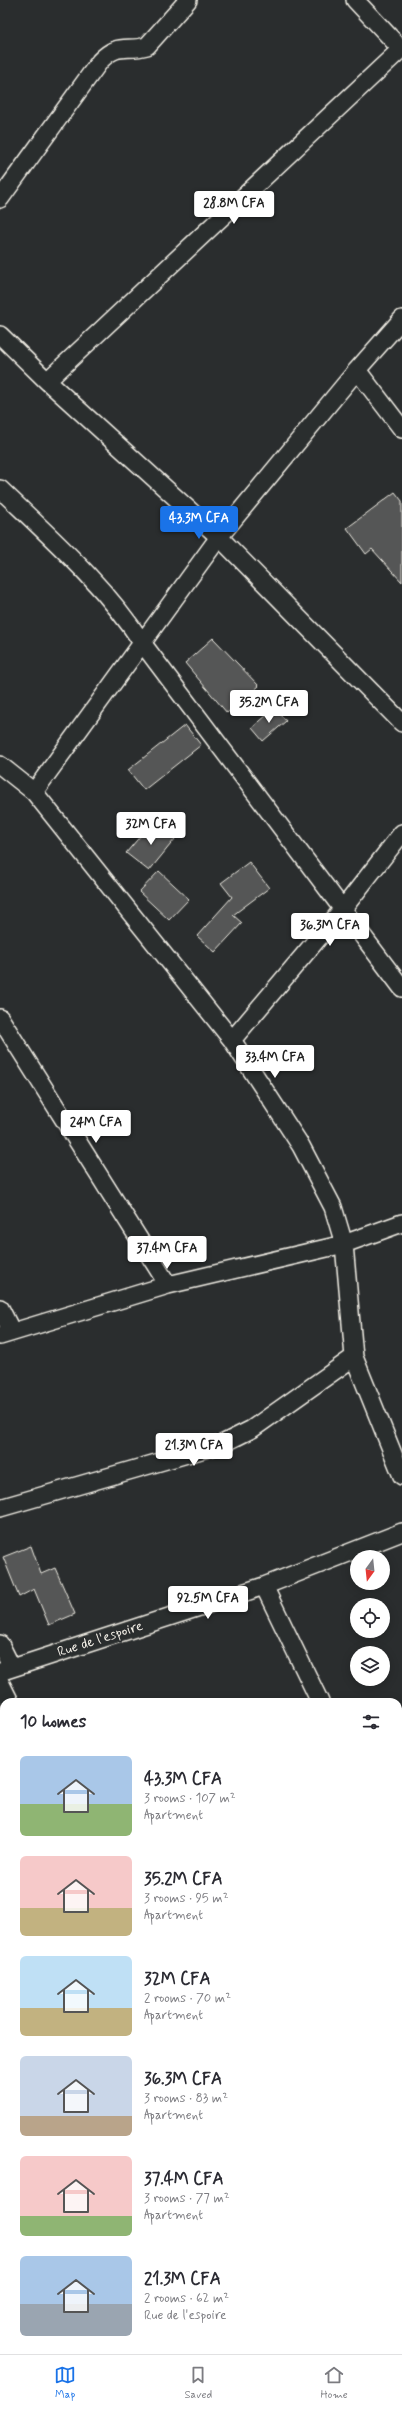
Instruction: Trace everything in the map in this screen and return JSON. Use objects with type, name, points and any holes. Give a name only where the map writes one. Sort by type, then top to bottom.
[{"type":"street","points":[[0,199],[100,61],[115,48],[139,48],[147,46],[188,0]]},
{"type":"street","points":[[47,381],[402,49],[354,0]]},
{"type":"street","points":[[34,792],[143,644],[219,537],[357,370],[402,319]]},
{"type":"street","points":[[0,335],[47,381],[219,537],[402,723]]},
{"type":"street","points":[[357,370],[402,429]]},
{"type":"street","points":[[0,489],[100,587],[126,617],[143,644],[402,988]]},
{"type":"street","points":[[0,765],[34,792],[232,1040],[301,1146],[333,1207],[344,1244],[354,1357],[402,1476]]},
{"type":"street","points":[[232,1040],[342,910],[402,833]]},
{"type":"street","points":[[0,1018],[168,1284]]},
{"type":"street","points":[[0,1308],[6,1334],[168,1284],[344,1244],[402,1223]]},
{"type":"street","points":[[0,1508],[233,1439],[252,1429],[354,1357]]},
{"type":"street","name":"Rue de l'espoire","points":[[6,1670],[264,1586],[402,1532]]},
{"type":"street","points":[[264,1586],[318,1698]]},
{"type":"street","points":[[0,1644],[6,1670]]},
{"type":"street","points":[[0,1682],[8,1698]]},
{"type":"building","points":[[395,492],[402,501],[402,582],[372,549],[366,554],[347,528]]},
{"type":"building","points":[[213,638],[259,686],[227,713],[185,663]]},
{"type":"building","points":[[275,708],[286,721],[263,741],[252,728]]},
{"type":"building","points":[[185,725],[201,745],[144,790],[128,770]]},
{"type":"building","points":[[153,821],[175,839],[149,871],[126,853]]},
{"type":"building","points":[[249,862],[269,888],[233,915],[242,923],[215,952],[197,936],[232,897],[221,883]]},
{"type":"building","points":[[159,871],[189,899],[169,920],[139,892]]},
{"type":"building","points":[[31,1546],[41,1574],[55,1568],[75,1614],[49,1625],[34,1589],[19,1597],[3,1557]]}]
